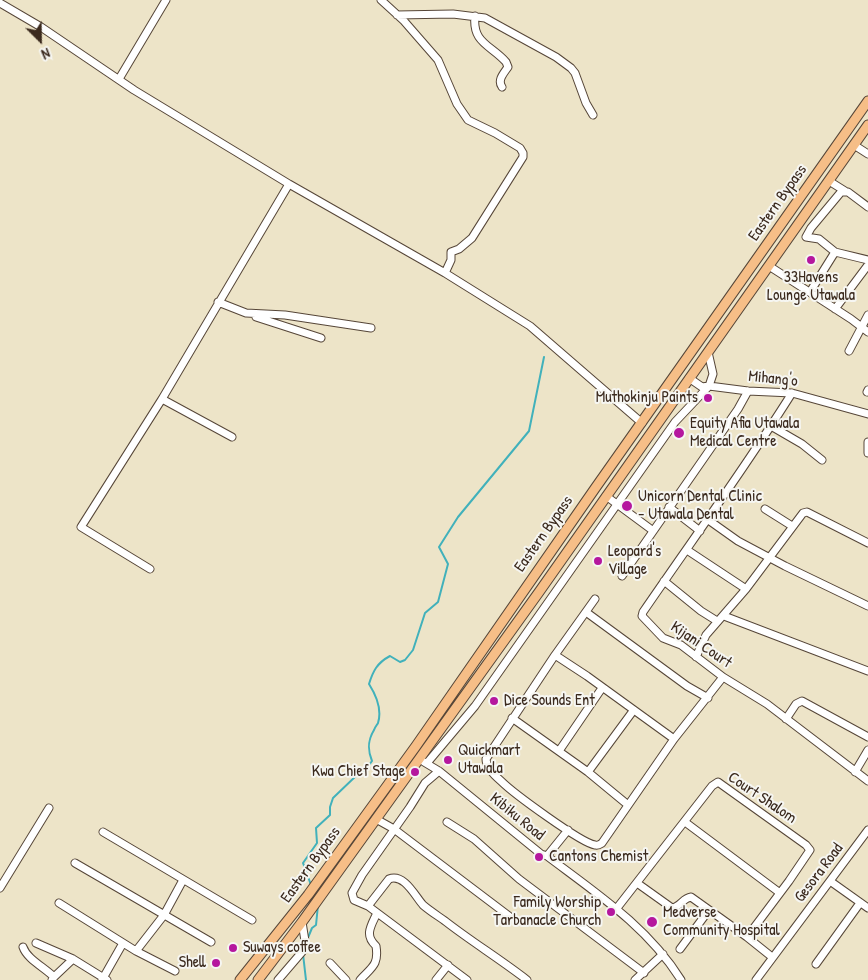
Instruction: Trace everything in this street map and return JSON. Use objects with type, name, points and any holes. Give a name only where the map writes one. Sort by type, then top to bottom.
[{"type":"main road","name":"Eastern Bypass","points":[[240,980],[316,885],[416,746],[868,101]]},
{"type":"main road","name":"Eastern Bypass","points":[[258,980],[376,819],[423,761],[483,670],[868,125]]},
{"type":"main road","points":[[527,585],[539,592]]},
{"type":"street","points":[[119,78],[166,0]]},
{"type":"street","points":[[381,0],[397,14],[438,60],[456,104],[468,120],[495,133],[520,148],[523,153],[472,238],[459,249],[451,252],[451,260],[445,273]]},
{"type":"street","points":[[0,3],[289,184],[445,273],[530,326],[642,423]]},
{"type":"street","points":[[397,14],[453,14],[485,18],[556,57],[571,68],[575,73],[586,103],[593,115]]},
{"type":"street","points":[[474,16],[474,30],[482,42],[506,62],[508,67],[501,78],[500,84],[502,87]]},
{"type":"street","points":[[854,145],[868,154]]},
{"type":"street","points":[[829,181],[868,207]]},
{"type":"street","points":[[150,569],[81,527],[162,399],[289,184]]},
{"type":"street","points":[[844,191],[838,195],[806,236],[818,239],[835,252],[868,260]]},
{"type":"street","points":[[810,292],[835,252]]},
{"type":"street","points":[[769,266],[868,332]]},
{"type":"street","points":[[835,309],[868,266]]},
{"type":"street","points":[[218,302],[321,338]]},
{"type":"street","points":[[246,313],[285,315],[370,328]]},
{"type":"street","points":[[849,351],[868,315]]},
{"type":"street","points":[[423,761],[474,706],[675,422],[709,386],[713,374],[708,352]]},
{"type":"street","name":"Mihang'o","points":[[689,378],[702,387],[792,393],[868,414]]},
{"type":"street","points":[[622,576],[748,391]]},
{"type":"street","name":"Kijani Court","points":[[792,393],[642,616],[663,638],[681,645],[723,677],[767,704],[868,781]]},
{"type":"street","points":[[162,399],[232,437]]},
{"type":"street","points":[[664,414],[675,422]]},
{"type":"street","points":[[771,426],[802,444],[822,460]]},
{"type":"street","points":[[868,442],[868,453]]},
{"type":"street","points":[[606,496],[652,530]]},
{"type":"street","points":[[669,506],[700,531]]},
{"type":"street","points":[[765,509],[792,526]]},
{"type":"street","points":[[696,657],[706,635],[746,589],[768,557],[803,513],[807,512],[868,543]]},
{"type":"street","points":[[707,519],[738,541],[868,606]]},
{"type":"street","points":[[687,550],[746,589]]},
{"type":"street","points":[[563,558],[574,565]]},
{"type":"street","points":[[664,581],[701,611],[717,621]]},
{"type":"street","points":[[595,599],[487,756],[487,765],[501,782],[568,830],[593,845],[599,845],[674,739],[723,677]]},
{"type":"street","points":[[586,612],[687,686],[708,698]]},
{"type":"street","points":[[724,616],[868,671]]},
{"type":"street","points":[[555,655],[674,739]]},
{"type":"street","points":[[483,670],[495,677]]},
{"type":"street","points":[[559,751],[602,688]]},
{"type":"street","points":[[786,719],[796,704],[802,701],[868,737]]},
{"type":"street","points":[[588,772],[633,711]]},
{"type":"street","points":[[512,718],[588,772],[628,805]]},
{"type":"street","points":[[855,772],[868,750]]},
{"type":"street","name":"Kibiku Road","points":[[423,761],[541,854],[547,856],[617,908],[648,937],[682,980]]},
{"type":"street","points":[[439,772],[425,783],[362,875],[352,893],[354,900],[368,906],[467,980]]},
{"type":"street","name":"Court Shalom","points":[[617,908],[712,786],[718,782],[809,848],[809,852],[747,937]]},
{"type":"street","points":[[0,888],[49,808]]},
{"type":"street","points":[[376,819],[394,830],[509,916]]},
{"type":"street","points":[[447,822],[474,839],[519,879],[644,973]]},
{"type":"street","points":[[685,822],[780,892]]},
{"type":"street","points":[[547,856],[568,830]]},
{"type":"street","name":"Gesora Road","points":[[756,980],[868,830]]},
{"type":"street","points":[[103,832],[252,920]]},
{"type":"street","points":[[75,863],[211,942]]},
{"type":"street","points":[[368,906],[389,879],[398,879],[412,889],[423,904],[527,980]]},
{"type":"street","points":[[136,951],[164,915],[183,880]]},
{"type":"street","points":[[830,881],[868,908]]},
{"type":"street","points":[[637,883],[672,908],[691,897],[772,957]]},
{"type":"street","points":[[59,903],[136,951],[175,971]]},
{"type":"street","points":[[816,964],[860,903]]},
{"type":"street","points":[[680,948],[709,910]]},
{"type":"street","points":[[360,980],[375,964],[377,959],[376,946],[370,941],[368,934],[377,913]]},
{"type":"street","points":[[278,980],[302,952],[305,941],[302,922]]},
{"type":"street","points":[[36,943],[73,959],[104,979],[124,943]]},
{"type":"street","points":[[23,947],[25,954],[43,966],[53,978],[73,959]]},
{"type":"street","points":[[635,980],[663,954]]},
{"type":"street","points":[[330,963],[346,980]]},
{"type":"street","points":[[436,980],[448,965]]},
{"type":"waterway","points":[[311,885],[303,863],[317,843],[316,828],[330,815],[333,798],[358,774],[364,772],[372,761],[369,752],[369,741],[379,718],[379,708],[369,684],[372,675],[376,668],[390,656],[400,662],[405,660],[413,650],[425,613],[438,602],[448,564],[439,547],[458,517],[529,431],[544,357]]},
{"type":"waterway","points":[[307,940],[312,928],[316,925],[318,905]]},
{"type":"waterway","points":[[303,954],[306,980]]},
{"type":"place","name":"33Havens Lounge Utawala","points":[[811,260]]},
{"type":"place","name":"Muthokinju Paints","points":[[708,398]]},
{"type":"place","name":"Equity Afia Utawala Medical Centre","points":[[679,433]]},
{"type":"place","name":"Unicorn Dental Clinic - Utawala Dental","points":[[627,506]]},
{"type":"place","name":"Leopard's Village","points":[[598,561]]},
{"type":"place","name":"Dice Sounds Ent","points":[[494,701]]},
{"type":"place","name":"Quickmart Utawala","points":[[448,760]]},
{"type":"place","name":"Kwa Chief Stage","points":[[415,772]]},
{"type":"place","name":"Cantons Chemist","points":[[539,857]]},
{"type":"place","name":"Family Worship Tarbanacle Church","points":[[611,912]]},
{"type":"place","name":"Medverse Community Hospital","points":[[652,922]]},
{"type":"place","name":"Suways coffee","points":[[233,948]]},
{"type":"place","name":"Shell","points":[[216,963]]}]
